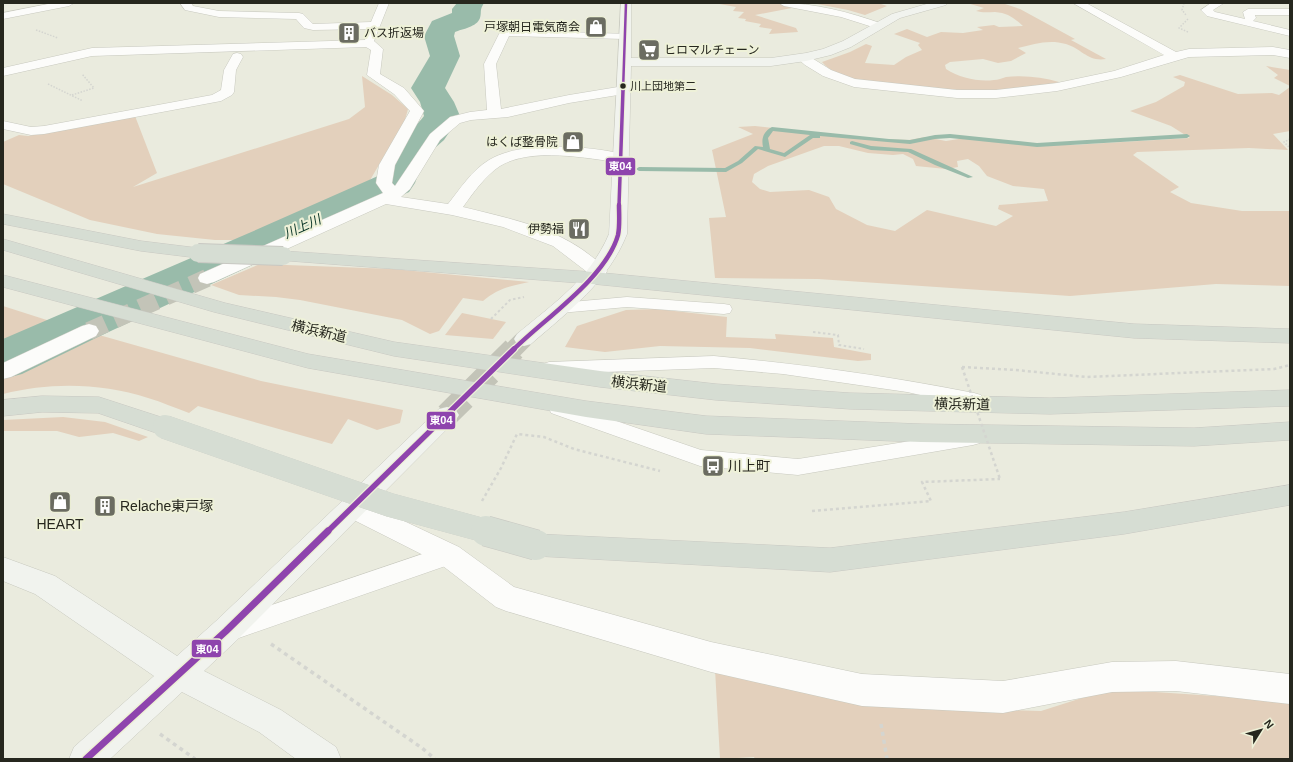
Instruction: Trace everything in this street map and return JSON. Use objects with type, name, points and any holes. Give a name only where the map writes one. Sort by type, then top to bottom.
[{"type":"highway","points":[[3,219],[141,246],[198,253],[283,256],[595,275],[1134,331],[1290,336]]},
{"type":"highway","name":"横浜新道","points":[[3,244],[221,308],[394,349],[600,379],[716,392],[850,401],[1050,406],[1290,398]]},
{"type":"highway","points":[[3,281],[308,361],[586,409],[706,425],[992,434],[1194,437],[1290,431]]},
{"type":"highway","points":[[3,408],[42,404],[99,405],[390,505],[536,545],[830,560],[1124,523],[1290,495]]},
{"type":"street","points":[[14,3],[23,12]]},
{"type":"street","points":[[3,16],[69,3]]},
{"type":"street","points":[[185,3],[190,8],[219,14],[299,16],[308,26],[313,27],[375,25]]},
{"type":"street","points":[[369,43],[384,3]]},
{"type":"street","points":[[524,339],[595,275],[613,248],[618,234],[622,158],[626,3]]},
{"type":"street","points":[[784,3],[843,14],[879,26]]},
{"type":"street","points":[[625,62],[772,62],[804,58],[827,52],[846,44],[896,16],[942,3]]},
{"type":"street","points":[[1078,3],[1174,56]]},
{"type":"street","points":[[1219,3],[1206,10],[1211,14],[1290,33]]},
{"type":"street","points":[[1290,12],[1248,12],[1249,18],[1290,29]]},
{"type":"street","points":[[494,114],[490,64],[505,32],[625,36]]},
{"type":"street","points":[[3,72],[92,52],[369,43],[377,49],[373,75],[399,91],[417,111],[387,165],[388,192]]},
{"type":"street","points":[[804,58],[825,73],[854,83],[957,94],[996,94],[1057,86],[1117,74],[1174,56],[1189,53],[1273,51],[1290,54]]},
{"type":"street","points":[[3,125],[31,131],[44,130],[216,98],[227,92],[230,70],[237,57]]},
{"type":"street","points":[[208,278],[388,192],[402,189],[435,137],[455,120],[470,116],[508,113],[569,99],[624,90]]},
{"type":"street","points":[[452,210],[479,176],[496,162],[507,157],[554,151],[622,158]]},
{"type":"street","points":[[388,192],[452,210],[508,223],[559,242],[582,258],[595,275]]},
{"type":"street","points":[[3,372],[89,331]]},
{"type":"street","points":[[98,756],[133,716],[226,631],[447,415]]},
{"type":"street","points":[[353,508],[449,555],[506,598],[711,657],[862,690],[1003,697],[1112,677],[1176,676],[1290,689]]},
{"type":"street","points":[[3,569],[45,585],[178,674],[270,721],[324,759]]},
{"type":"lane","points":[[560,308],[627,302],[724,309]]},
{"type":"lane","points":[[530,369],[714,362],[783,368],[899,385],[994,404]]},
{"type":"lane","points":[[534,400],[700,458],[798,467],[923,447],[992,434]]},
{"type":"lane","points":[[226,631],[449,555]]},
{"type":"path","points":[[31,28],[61,39],[54,42]]},
{"type":"path","points":[[67,57],[94,88],[71,95]]},
{"type":"path","points":[[44,82],[115,117]]},
{"type":"path","points":[[1290,139],[1284,142],[1290,148]]},
{"type":"path","points":[[813,332],[838,335],[840,345],[864,349]]},
{"type":"path","points":[[812,511],[931,501],[922,482],[932,480],[1000,479],[962,367],[1016,370],[1086,377],[1274,369],[1290,365]]},
{"type":"path","points":[[479,506],[501,468],[515,438]]},
{"type":"path","points":[[254,621],[265,641],[422,748],[435,759]]},
{"type":"path","points":[[133,716],[195,759]]},
{"type":"shaded area","points":[[714,3],[780,3],[797,7],[755,15],[796,28],[798,32],[769,34],[772,29],[759,27],[761,24],[738,18],[744,12],[733,11],[736,7]]},
{"type":"shaded area","points":[[812,3],[878,3],[887,6],[865,15]]},
{"type":"shaded area","points":[[967,3],[1002,3],[1020,9],[1075,39],[1071,40],[1106,59],[1094,59],[1072,46],[1048,42],[1018,48],[1026,53],[1011,61],[998,63],[983,59],[950,62],[945,65],[946,69],[951,72],[975,80],[997,80],[1013,76],[1026,76],[1059,82],[1021,89],[1001,90],[940,89],[875,84],[839,74],[829,69],[822,62],[850,52],[866,44],[872,46],[865,63],[894,65],[906,57],[922,50],[918,45],[920,43],[894,34],[907,29],[927,37],[941,32],[963,33],[983,30],[977,27],[994,25],[999,27],[1023,26],[1014,18],[1007,15],[995,12],[976,11],[984,8]]},
{"type":"shaded area","points":[[1266,66],[1290,70],[1290,86],[1274,78],[1278,75]]},
{"type":"shaded area","points":[[1180,75],[1238,94],[1272,93],[1279,95],[1290,87],[1290,131],[1273,134],[1288,150],[1249,148],[1137,152],[1133,155],[1179,187],[1170,192],[1191,203],[1242,211],[1290,211],[1290,286],[1216,284],[1070,296],[818,279],[715,278],[709,218],[726,217],[712,150],[753,134],[738,127],[755,126],[861,138],[909,140],[925,137],[946,141],[965,138],[1028,145],[1072,145],[1190,138],[1171,126],[1130,111],[1156,102],[1184,86],[1185,82],[1173,77]],"holes":[[[824,146],[839,146],[868,153],[893,155],[903,154],[913,159],[916,166],[946,169],[958,167],[957,161],[968,159],[979,166],[987,176],[1013,186],[1044,189],[1048,201],[999,205],[998,209],[1013,216],[996,226],[927,210],[895,231],[867,225],[836,209],[829,197],[809,190],[770,192],[760,189],[752,182],[754,174],[768,166]]]},
{"type":"shaded area","points":[[362,76],[392,95],[408,109],[405,120],[362,194],[257,240],[215,240],[157,234],[90,220],[3,184],[3,142],[19,135],[28,136],[135,116],[157,173],[133,187],[349,119],[365,107]]},
{"type":"shaded area","points":[[260,264],[393,269],[529,282],[499,290],[483,301],[463,298],[439,331],[430,334],[402,320],[300,300],[239,295],[211,285]]},
{"type":"shaded area","points":[[3,306],[53,322],[34,342],[3,354]]},
{"type":"shaded area","points":[[657,309],[727,317],[726,337],[776,339],[775,334],[833,338],[834,347],[871,354],[871,360],[858,361],[750,348],[660,346],[605,352],[565,347],[577,326],[626,310]]},
{"type":"shaded area","points":[[462,313],[506,322],[493,339],[445,335]]},
{"type":"shaded area","points":[[92,333],[261,381],[403,410],[400,423],[377,430],[348,419],[332,444],[198,406],[189,413],[153,400],[112,389],[58,386],[39,387],[3,394],[3,374]]},
{"type":"shaded area","points":[[63,417],[105,422],[148,437],[139,441],[113,433],[79,437],[57,431],[3,431],[3,420]]},
{"type":"shaded area","points":[[715,669],[839,701],[928,708],[1041,711],[1110,689],[1245,698],[1290,703],[1290,759],[755,759],[754,757],[720,759]]},
{"type":"waterway","name":"川上川","points":[[3,361],[395,183],[400,169],[413,148],[431,132],[442,116],[437,102],[428,88],[445,56],[439,36],[442,27],[466,18],[466,9],[471,3]]},
{"type":"waterway","points":[[767,150],[765,138],[772,129],[889,141],[910,142],[935,137],[950,136],[1037,145],[1187,136]]},
{"type":"waterway","points":[[767,150],[785,155],[812,136],[818,137]]},
{"type":"waterway","points":[[852,143],[871,148],[909,150],[937,164],[970,177]]},
{"type":"waterway","points":[[639,169],[726,170],[740,162],[757,147],[767,150]]},
{"type":"tunnel","points":[[89,331],[207,278]]},
{"type":"tunnel","points":[[514,349],[524,339]]},
{"type":"tunnel","points":[[447,415],[514,349]]},
{"type":"transit line","name":"東04","points":[[86,759],[226,631],[524,339],[593,278],[613,248],[618,234],[626,3]]},
{"type":"place","name":"戸塚朝日電気商会","points":[[596,27]]},
{"type":"place","name":"バス折返場","points":[[349,33]]},
{"type":"place","name":"ヒロマルチェーン","points":[[649,50]]},
{"type":"place","name":"川上団地第二","points":[[623,86]]},
{"type":"place","name":"はくば整骨院","points":[[573,142]]},
{"type":"place","name":"伊勢福","points":[[579,229]]},
{"type":"place","name":"川上町","points":[[713,466]]},
{"type":"place","name":"HEART","points":[[60,502]]},
{"type":"place","name":"Relache東戸塚","points":[[105,506]]}]
